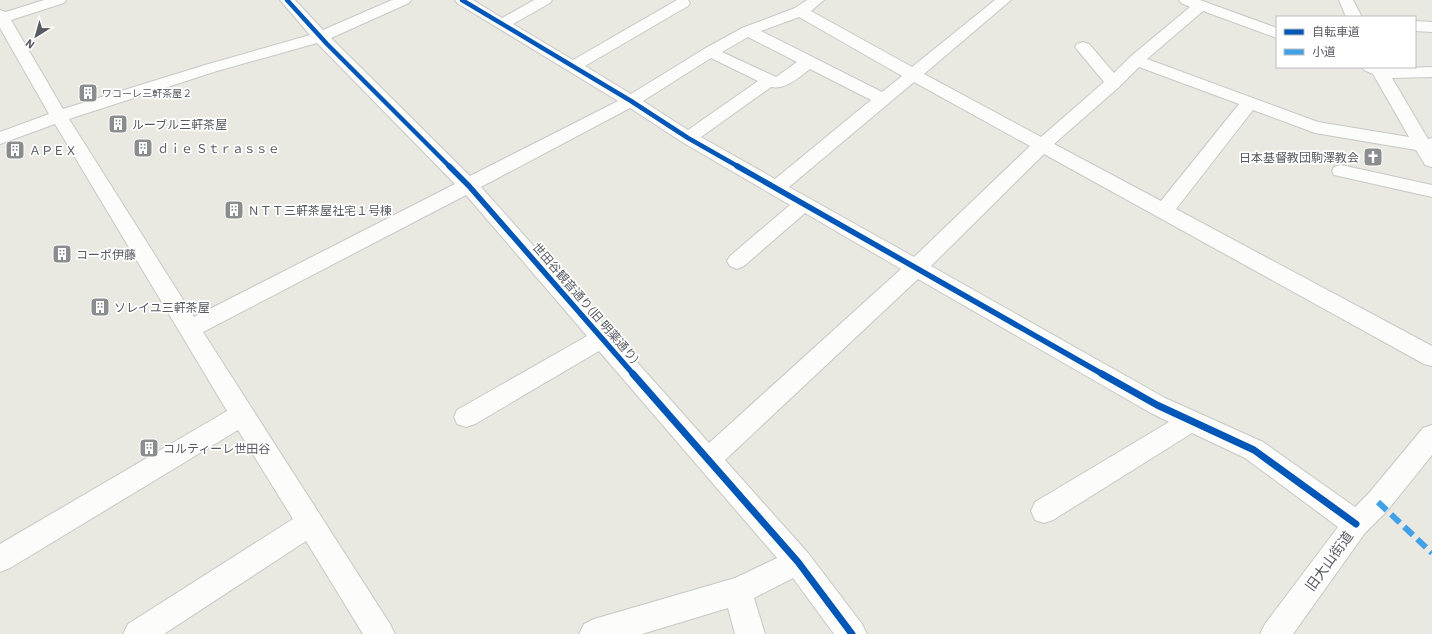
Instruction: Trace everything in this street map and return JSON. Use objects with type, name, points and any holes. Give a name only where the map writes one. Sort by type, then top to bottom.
[{"type":"street","points":[[59,0],[1,16],[59,116],[242,415],[380,634]]},
{"type":"street","name":"世田谷観音通り(旧 明薬通り)","points":[[287,0],[469,186],[798,562],[852,634]]},
{"type":"street","points":[[0,138],[59,116],[211,68],[321,36],[404,0]]},
{"type":"street","points":[[462,0],[572,67],[631,100],[688,138],[1157,405],[1254,450],[1356,524]]},
{"type":"street","points":[[502,24],[545,0]]},
{"type":"street","points":[[777,188],[1004,0]]},
{"type":"street","points":[[1346,0],[1354,16]]},
{"type":"street","points":[[572,67],[683,3]]},
{"type":"street","points":[[708,460],[916,268],[1042,145],[1113,83],[1136,60],[1204,4],[1276,33]]},
{"type":"street","points":[[190,328],[469,186],[631,100],[710,52],[748,31],[802,5],[913,75],[1432,357]]},
{"type":"street","points":[[1416,26],[1432,27]]},
{"type":"street","points":[[748,31],[884,100]]},
{"type":"street","points":[[1083,47],[1113,83]]},
{"type":"street","points":[[710,52],[768,81],[776,83],[786,79],[808,62]]},
{"type":"street","points":[[1136,60],[1315,127],[1427,145]]},
{"type":"street","points":[[1376,68],[1408,74],[1432,72]]},
{"type":"street","points":[[1376,68],[1427,145],[1432,161]]},
{"type":"street","points":[[688,138],[768,81]]},
{"type":"street","points":[[1164,211],[1249,103]]},
{"type":"street","points":[[1342,171],[1432,191]]},
{"type":"street","points":[[737,261],[804,203]]},
{"type":"street","points":[[466,417],[602,338]]},
{"type":"street","points":[[0,560],[242,415]]},
{"type":"street","points":[[1044,511],[1191,421]]},
{"type":"street","name":"旧大山街道","points":[[1274,634],[1356,524],[1378,502],[1432,436]]},
{"type":"street","points":[[138,634],[310,523]]},
{"type":"street","points":[[594,634],[634,628],[738,591],[798,562]]},
{"type":"street","points":[[738,591],[750,634]]},
{"type":"marked path","points":[[1378,502],[1432,553]]},
{"type":"cycle path","points":[[287,0],[327,44],[469,186],[798,562],[852,634]]},
{"type":"cycle path","points":[[462,0],[631,101],[688,138],[1157,405],[1254,450],[1356,524]]},
{"type":"place","name":"ワコーレ三軒茶屋２","points":[[88,93]]},
{"type":"place","name":"ルーブル三軒茶屋","points":[[118,124]]},
{"type":"place","name":"ｄｉｅ Ｓｔｒａｓｓｅ","points":[[143,148]]},
{"type":"place","name":"ＡＰＥＸ","points":[[15,150]]},
{"type":"place","name":"日本基督教団駒澤教会","points":[[1373,157]]},
{"type":"place","name":"ＮＴＴ三軒茶屋社宅１号棟","points":[[234,210]]},
{"type":"place","name":"コーポ伊藤","points":[[62,254]]},
{"type":"place","name":"ソレイユ三軒茶屋","points":[[100,307]]},
{"type":"place","name":"コルティーレ世田谷","points":[[149,448]]}]
